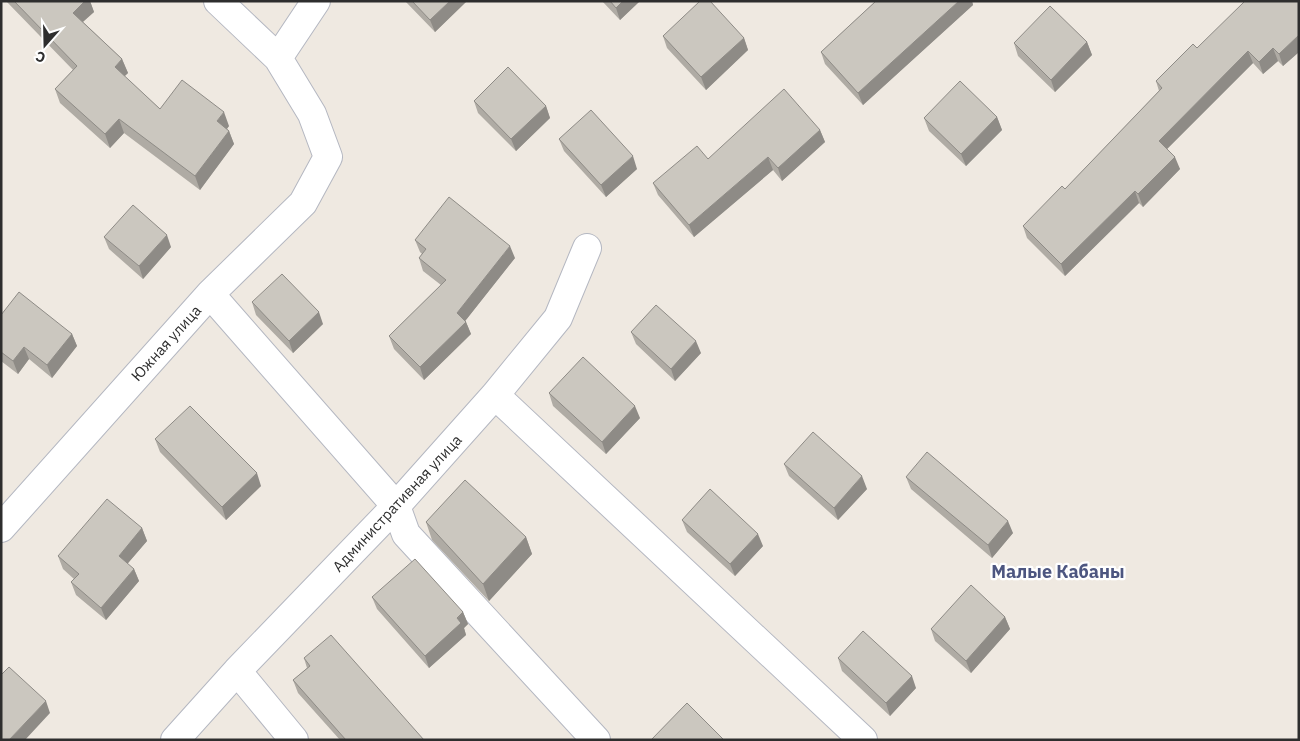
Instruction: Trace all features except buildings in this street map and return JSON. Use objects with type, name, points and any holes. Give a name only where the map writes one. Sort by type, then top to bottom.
[{"type":"street","points":[[218,1],[278,58],[316,1]]},
{"type":"street","name":"Южная улица","points":[[1,528],[210,294],[303,203],[328,157],[312,114],[278,58]]},
{"type":"street","name":"Административная улица","points":[[175,740],[237,671],[396,506],[495,395],[558,318],[587,248]]},
{"type":"street","points":[[210,294],[396,506],[406,534],[596,740]]},
{"type":"street","points":[[495,395],[863,740]]},
{"type":"street","points":[[237,671],[294,740]]},
{"type":"district","name":"Малые Кабаны","points":[[1058,571]]}]
